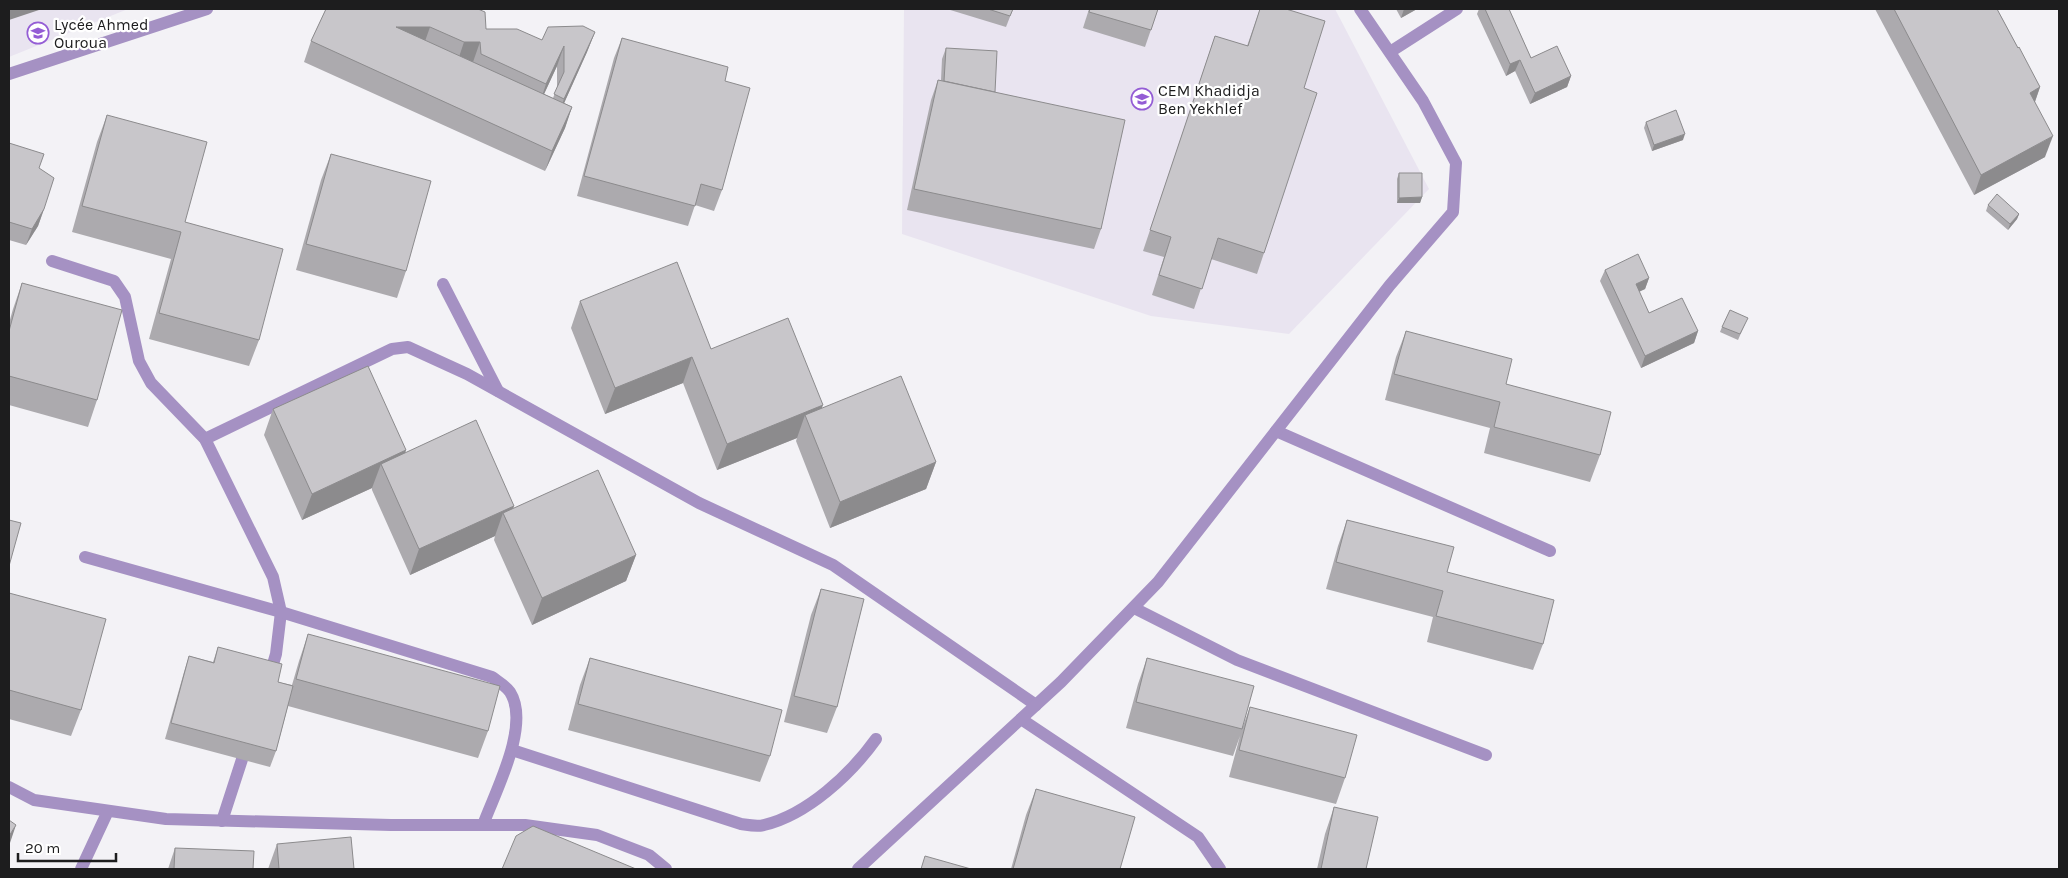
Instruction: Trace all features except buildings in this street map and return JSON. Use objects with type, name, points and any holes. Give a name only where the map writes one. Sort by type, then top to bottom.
[{"type":"street","points":[[9,74],[207,9]]},
{"type":"street","points":[[858,869],[1036,705],[1158,582],[1390,285],[1453,212],[1456,163],[1423,100],[1360,9]]},
{"type":"street","points":[[1390,52],[1456,9]]},
{"type":"street","points":[[52,261],[114,281],[126,297],[139,362],[147,376],[205,439],[273,577],[281,612],[276,654],[264,691]]},
{"type":"street","points":[[443,284],[498,391]]},
{"type":"street","points":[[205,439],[392,349],[408,347],[498,391],[699,504],[833,565],[1036,705]]},
{"type":"street","points":[[1276,431],[1550,551]]},
{"type":"street","points":[[85,557],[281,612],[492,677],[510,692],[517,716],[512,750],[483,825]]},
{"type":"street","points":[[1134,608],[1238,660],[1486,755]]},
{"type":"street","points":[[1021,719],[1198,837],[1220,869]]},
{"type":"street","points":[[222,820],[252,728]]},
{"type":"street","points":[[512,750],[741,824],[762,826],[791,815],[836,784],[859,762],[876,739]]},
{"type":"street","points":[[9,787],[34,800],[166,819],[391,825],[525,825],[597,835],[648,854],[666,869]]},
{"type":"street","points":[[81,869],[108,811]]},
{"type":"shaded area","name":"Lycée Ahmed Ouroua","points":[[9,9],[128,9],[9,57]]},
{"type":"shaded area","name":"CEM Khadidja Ben Yekhlef","points":[[904,9],[1335,9],[1429,189],[1289,334],[1151,316],[902,234]]},
{"type":"place","name":"Lycée Ahmed Ouroua","points":[[38,33]]},
{"type":"place","name":"CEM Khadidja Ben Yekhlef","points":[[1142,99]]}]
